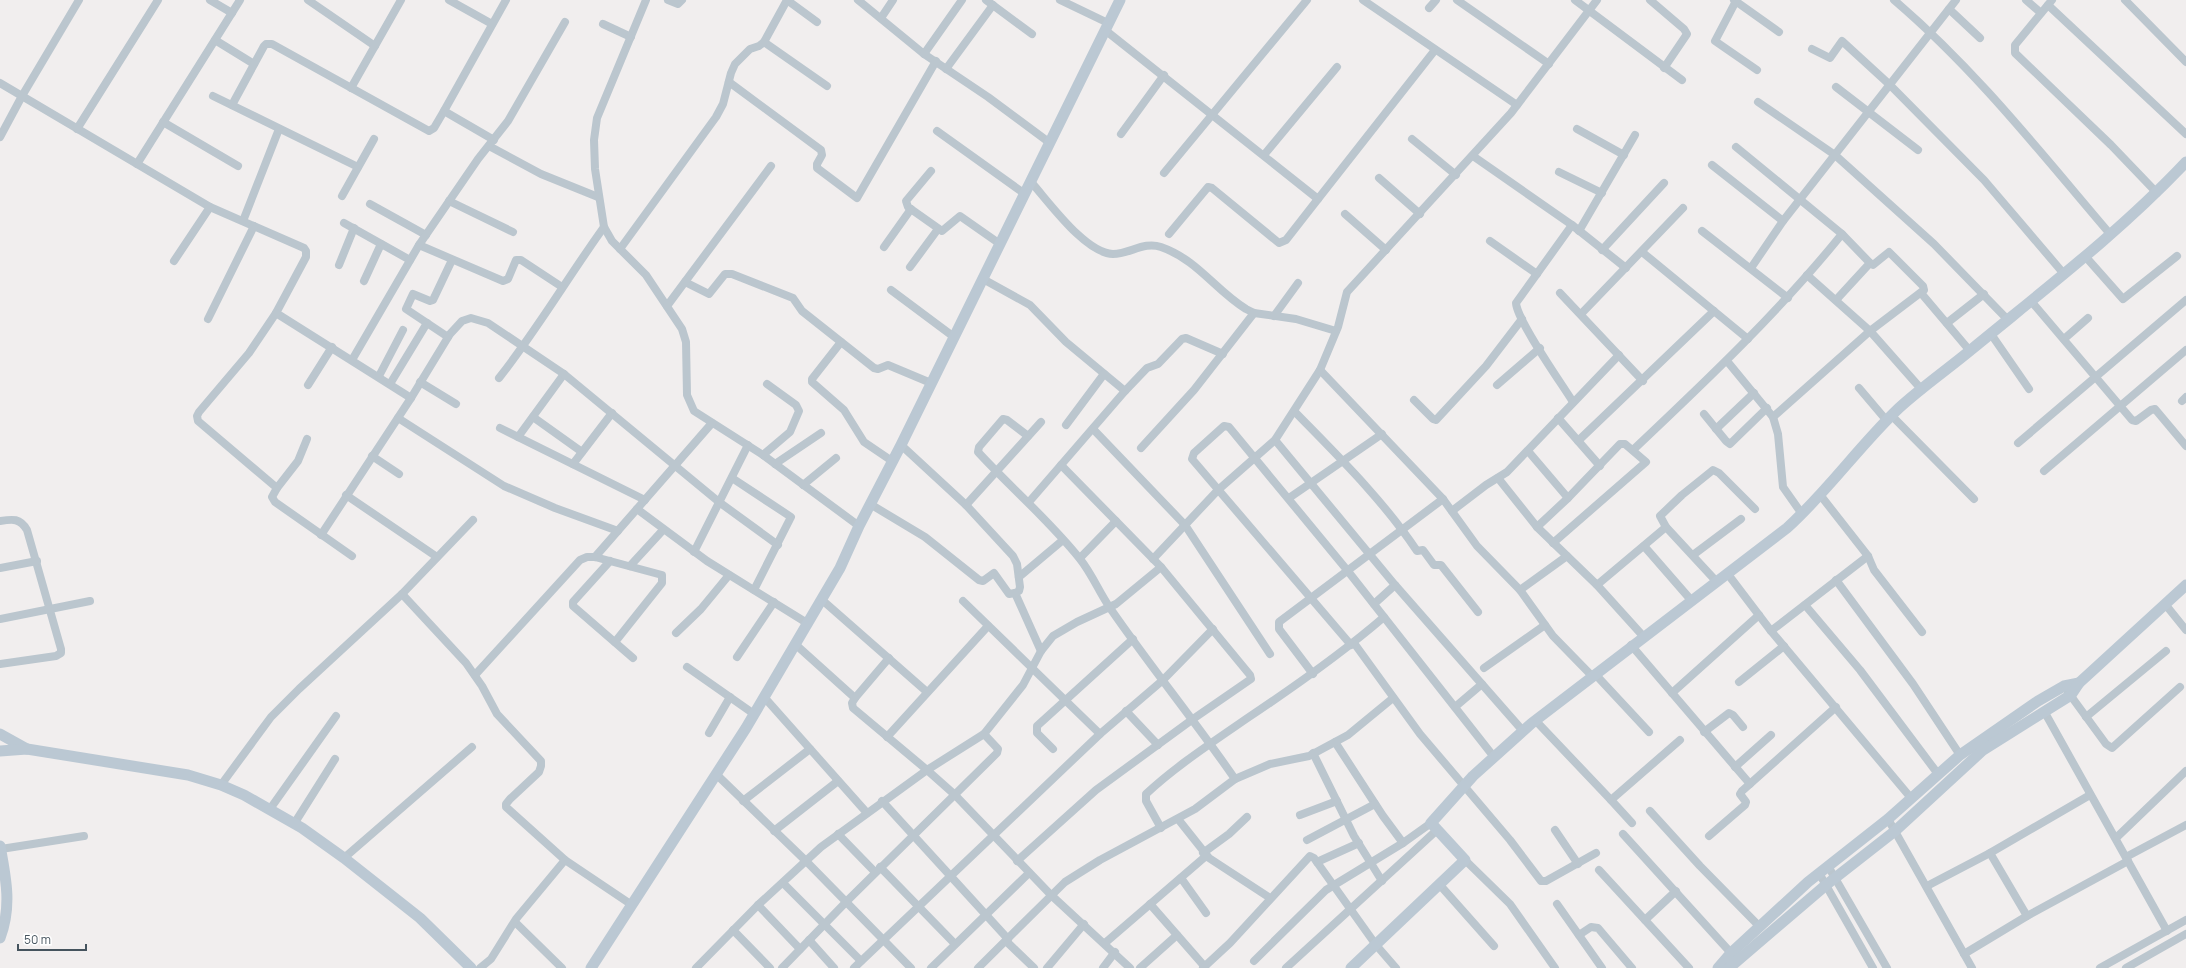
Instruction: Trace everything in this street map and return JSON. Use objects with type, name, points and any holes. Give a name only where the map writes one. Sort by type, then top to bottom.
[{"type":"street","points":[[0,137],[22,96],[79,0]]},
{"type":"street","points":[[77,129],[158,0]]},
{"type":"street","points":[[210,0],[232,13]]},
{"type":"street","points":[[137,164],[240,0]]},
{"type":"street","points":[[308,0],[375,46]]},
{"type":"street","points":[[351,88],[401,0]]},
{"type":"street","points":[[449,0],[492,24]]},
{"type":"street","points":[[232,105],[264,46],[266,44],[272,44],[427,130],[434,128],[506,0]]},
{"type":"street","points":[[646,0],[597,118],[594,140],[598,197],[604,227],[612,241],[642,271],[679,322],[686,342],[687,395],[689,404],[694,411],[763,455],[859,526]]},
{"type":"street","points":[[668,0],[678,4],[682,0]]},
{"type":"street","points":[[620,249],[716,117],[723,104],[733,68],[750,48],[759,46],[764,42],[787,0],[817,22]]},
{"type":"street","points":[[858,0],[924,54],[936,61],[1050,143]]},
{"type":"street","points":[[881,18],[893,0]]},
{"type":"street","points":[[924,54],[962,0]]},
{"type":"street","points":[[986,0],[1032,34]]},
{"type":"street","points":[[1060,0],[1107,27],[1213,115],[1318,199]]},
{"type":"street","points":[[591,968],[754,714],[840,568],[859,526],[901,445],[1120,0]]},
{"type":"street","points":[[1164,173],[1307,0]]},
{"type":"street","points":[[1363,0],[1517,105]]},
{"type":"street","points":[[1429,8],[1436,0]]},
{"type":"street","points":[[1457,0],[1548,64]]},
{"type":"street","points":[[1575,0],[1682,80]]},
{"type":"street","points":[[1153,558],[1218,490],[1275,440],[1295,412],[1320,370],[1336,331],[1348,292],[1456,175],[1517,105],[1598,0]]},
{"type":"street","points":[[1650,0],[1684,29],[1687,34],[1664,68]]},
{"type":"street","points":[[1894,0],[1931,31],[1974,75],[2110,234]]},
{"type":"street","points":[[1750,268],[1783,221],[1956,0]]},
{"type":"street","points":[[2026,0],[2041,13]]},
{"type":"street","points":[[2125,0],[2186,62]]},
{"type":"street","points":[[1758,70],[1715,41],[1735,1],[1780,32]]},
{"type":"street","points":[[2157,193],[2095,128],[2015,52],[2015,45],[2050,3],[2186,134]]},
{"type":"street","points":[[946,69],[993,5]]},
{"type":"street","points":[[1949,9],[1980,38]]},
{"type":"street","points":[[352,360],[419,245],[448,201],[517,106],[566,22]]},
{"type":"street","points":[[603,24],[631,37]]},
{"type":"street","points":[[215,40],[254,64]]},
{"type":"street","points":[[1812,49],[1830,58],[1842,41],[1890,85],[1984,180],[2064,274]]},
{"type":"street","points":[[764,42],[827,86]]},
{"type":"street","points":[[1169,234],[1208,187],[1212,188],[1279,243],[1286,240],[1435,50]]},
{"type":"street","points":[[729,82],[821,150],[822,155],[817,164],[817,168],[857,198],[936,61]]},
{"type":"street","points":[[1264,155],[1338,67]]},
{"type":"street","points":[[1121,134],[1164,75]]},
{"type":"street","points":[[0,83],[210,207],[302,246],[306,251],[306,257],[276,313],[249,353],[197,416],[200,425],[277,488]]},
{"type":"street","points":[[1836,87],[1918,150]]},
{"type":"street","points":[[213,96],[358,166]]},
{"type":"street","points":[[1758,102],[1835,155],[1934,244],[2008,320]]},
{"type":"street","points":[[444,111],[491,143],[541,174],[598,197]]},
{"type":"street","points":[[163,122],[238,166]]},
{"type":"street","points":[[243,221],[280,129]]},
{"type":"street","points":[[1577,129],[1624,155]]},
{"type":"street","points":[[937,131],[1025,194]]},
{"type":"street","points":[[1579,231],[1636,135]]},
{"type":"street","points":[[342,196],[374,139]]},
{"type":"street","points":[[1412,140],[1456,175]]},
{"type":"street","points":[[1736,147],[1801,198],[1842,234],[1870,263],[1873,265],[1889,252],[1924,287],[1921,293],[1870,331],[1773,417]]},
{"type":"street","points":[[1473,156],[1579,231],[1626,268]]},
{"type":"street","points":[[1286,968],[1382,881],[1434,826],[1465,785],[1535,720],[1643,636],[1716,582],[1802,514],[1821,496],[1889,418],[2064,274],[2157,193],[2186,162]]},
{"type":"street","points":[[1712,165],[1783,221]]},
{"type":"street","points":[[667,306],[771,166]]},
{"type":"street","points":[[931,171],[906,201],[906,205],[938,229],[944,231],[956,218],[960,216],[1000,244]]},
{"type":"street","points":[[1559,172],[1602,192]]},
{"type":"street","points":[[1379,178],[1420,214]]},
{"type":"street","points":[[1030,182],[1078,234],[1096,249],[1106,253],[1115,254],[1145,246],[1160,247],[1202,271],[1239,305],[1254,313],[1314,324],[1336,331]]},
{"type":"street","points":[[1602,250],[1664,183]]},
{"type":"street","points":[[448,201],[513,232]]},
{"type":"street","points":[[370,204],[426,236]]},
{"type":"street","points":[[174,260],[210,207]]},
{"type":"street","points":[[1581,314],[1683,208]]},
{"type":"street","points":[[884,247],[911,209]]},
{"type":"street","points":[[1345,214],[1386,250]]},
{"type":"street","points":[[344,223],[410,260]]},
{"type":"street","points":[[208,319],[254,226]]},
{"type":"street","points":[[1572,226],[1516,304],[1522,319],[1573,402]]},
{"type":"street","points":[[499,378],[524,346],[562,287],[604,227]]},
{"type":"street","points":[[339,265],[354,228]]},
{"type":"street","points":[[910,267],[938,229]]},
{"type":"street","points":[[1702,231],[1788,298]]},
{"type":"street","points":[[1633,450],[1727,361],[1788,298],[1842,234]]},
{"type":"street","points":[[1490,241],[1537,274]]},
{"type":"street","points":[[364,281],[382,244]]},
{"type":"street","points":[[419,245],[505,281],[518,260],[562,287]]},
{"type":"street","points":[[1642,252],[1748,339]]},
{"type":"street","points":[[2084,256],[2123,299],[2176,256]]},
{"type":"street","points":[[448,337],[406,309],[411,297],[415,294],[430,301],[433,300],[452,260]]},
{"type":"street","points":[[1836,300],[1870,263]]},
{"type":"street","points":[[685,282],[709,294],[725,274],[732,274],[790,296],[802,311],[874,368],[878,369],[886,365],[892,365],[931,383]]},
{"type":"street","points":[[1807,275],[1870,331],[1922,390]]},
{"type":"street","points":[[983,279],[1030,305],[1066,342],[1125,391]]},
{"type":"street","points":[[1274,316],[1298,283]]},
{"type":"street","points":[[891,290],[954,337]]},
{"type":"street","points":[[1560,293],[1643,381]]},
{"type":"street","points":[[1921,293],[1970,350]]},
{"type":"street","points":[[1947,324],[1984,294]]},
{"type":"street","points":[[2018,444],[2186,300]]},
{"type":"street","points":[[2031,301],[2135,421],[2151,410],[2155,410],[2184,441]]},
{"type":"street","points":[[1578,441],[1643,381],[1714,310]]},
{"type":"street","points":[[276,313],[379,376],[411,398]]},
{"type":"street","points":[[1141,448],[1194,390],[1254,313]]},
{"type":"street","points":[[321,535],[411,398],[455,326],[471,318],[488,323],[564,374],[676,464],[719,502],[778,545]]},
{"type":"street","points":[[2064,339],[2088,318]]},
{"type":"street","points":[[1414,400],[1432,419],[1436,420],[1486,366],[1522,319]]},
{"type":"street","points":[[390,384],[426,323]]},
{"type":"street","points":[[379,376],[403,330]]},
{"type":"street","points":[[1991,334],[2030,389]]},
{"type":"street","points":[[1029,502],[1125,391],[1147,368],[1158,364],[1184,338],[1223,354]]},
{"type":"street","points":[[841,342],[812,378],[812,382],[844,410],[864,442],[892,461]]},
{"type":"street","points":[[308,385],[332,347]]},
{"type":"street","points":[[1497,385],[1540,348]]},
{"type":"street","points":[[2044,471],[2186,350]]},
{"type":"street","points":[[1452,511],[1486,485],[1498,478],[1528,451],[1619,355]]},
{"type":"street","points":[[1727,361],[1773,417],[1778,434],[1783,487],[1802,514]]},
{"type":"street","points":[[1320,370],[1443,498],[1477,546],[1520,590],[1561,645],[1649,732]]},
{"type":"street","points":[[518,437],[564,374]]},
{"type":"street","points":[[1066,425],[1104,374]]},
{"type":"street","points":[[420,382],[456,404]]},
{"type":"street","points":[[763,455],[790,432],[799,411],[796,405],[767,384]]},
{"type":"street","points":[[1859,388],[1974,499]]},
{"type":"street","points":[[1716,429],[1754,393]]},
{"type":"street","points":[[1704,414],[1730,444],[1767,408]]},
{"type":"street","points":[[1295,412],[1343,462],[1403,530],[1417,551],[1423,550],[1434,565],[1441,565],[1478,612]]},
{"type":"street","points":[[573,464],[612,413]]},
{"type":"street","points":[[533,417],[582,452]]},
{"type":"street","points":[[398,418],[504,486],[555,508],[618,531]]},
{"type":"street","points":[[1558,418],[1600,466]]},
{"type":"street","points":[[1028,436],[1007,420],[1002,420],[978,449],[979,454],[1029,502],[1080,558],[1092,575],[1109,607],[1193,719],[1235,779]]},
{"type":"street","points":[[966,504],[998,471],[1041,422]]},
{"type":"street","points":[[595,557],[712,423]]},
{"type":"street","points":[[1494,757],[1347,570],[1256,458],[1229,427],[1221,427],[1192,456],[1194,461],[1352,644],[1432,750],[1465,785],[1542,881],[1546,881],[1596,853]]},
{"type":"street","points":[[500,428],[645,500]]},
{"type":"street","points":[[1092,429],[1185,525],[1270,654]]},
{"type":"street","points":[[775,464],[821,433]]},
{"type":"street","points":[[1289,498],[1382,434]]},
{"type":"street","points":[[307,439],[298,461],[272,496],[275,502],[352,556]]},
{"type":"street","points":[[1275,440],[1310,484],[1396,585],[1523,731]]},
{"type":"street","points":[[1537,527],[1600,466],[1622,442],[1646,462],[1553,542]]},
{"type":"street","points":[[870,504],[926,537],[979,580],[983,581],[994,573],[1009,594],[1020,590],[1017,564],[1013,556],[966,504],[901,445]]},
{"type":"street","points":[[694,552],[748,446]]},
{"type":"street","points":[[1528,451],[1568,498]]},
{"type":"street","points":[[372,456],[399,474]]},
{"type":"street","points":[[803,485],[836,458]]},
{"type":"street","points":[[1017,861],[1096,790],[1193,719],[1251,680],[1250,675],[1161,567],[1061,466]]},
{"type":"street","points":[[1716,582],[1666,527],[1660,516],[1682,495],[1713,470],[1719,473],[1755,510]]},
{"type":"street","points":[[732,478],[791,517],[754,590]]},
{"type":"street","points":[[1498,478],[1537,527],[1597,585],[1643,636]]},
{"type":"street","points":[[346,495],[437,557]]},
{"type":"street","points":[[1821,496],[1868,556],[1874,570],[1922,632]]},
{"type":"street","points":[[1313,674],[1278,627],[1279,622],[1347,570],[1403,530],[1443,498]]},
{"type":"street","points":[[637,509],[694,552],[807,623]]},
{"type":"street","points":[[1693,556],[1741,519]]},
{"type":"street","points":[[0,521],[18,520],[23,523],[27,530],[37,561],[61,653],[56,656],[0,664]]},
{"type":"street","points":[[221,785],[271,718],[298,689],[402,594],[473,520]]},
{"type":"street","points":[[1080,558],[1116,521]]},
{"type":"street","points":[[1597,585],[1666,527]]},
{"type":"street","points":[[630,566],[663,530]]},
{"type":"street","points":[[1019,577],[1063,540]]},
{"type":"street","points":[[1644,546],[1691,600]]},
{"type":"street","points":[[1520,590],[1567,556]]},
{"type":"street","points":[[1771,631],[1868,556]]},
{"type":"street","points":[[475,675],[580,560],[587,557],[595,557],[661,574],[663,580],[615,642]]},
{"type":"street","points":[[0,568],[37,561]]},
{"type":"street","points":[[610,561],[572,604],[633,658]]},
{"type":"street","points":[[696,968],[758,905],[838,834],[927,770],[984,734],[1023,685],[1033,669],[1041,651],[1053,636],[1077,622],[1116,604],[1161,567]]},
{"type":"street","points":[[1727,573],[1771,631],[1911,798]]},
{"type":"street","points":[[676,633],[701,609],[729,575]]},
{"type":"street","points":[[1836,580],[1913,684],[1960,755]]},
{"type":"street","points":[[1374,604],[1396,585]]},
{"type":"street","points":[[2013,723],[2044,711],[2071,695],[2079,683],[2186,585]]},
{"type":"street","points":[[1015,593],[1041,651]]},
{"type":"street","points":[[402,594],[475,675],[497,714],[541,761],[539,772],[510,799],[506,804],[506,807],[565,860],[632,905]]},
{"type":"street","points":[[822,599],[927,692]]},
{"type":"street","points":[[0,619],[90,600]]},
{"type":"street","points":[[963,601],[1100,734]]},
{"type":"street","points":[[737,658],[774,602]]},
{"type":"street","points":[[2165,604],[2186,630]]},
{"type":"street","points":[[1805,605],[1860,670],[1938,774]]},
{"type":"street","points":[[1672,693],[1759,615]]},
{"type":"street","points":[[1161,828],[1145,796],[1211,744],[1313,674],[1384,617]]},
{"type":"street","points":[[1484,668],[1545,625]]},
{"type":"street","points":[[887,737],[988,626]]},
{"type":"street","points":[[854,968],[884,941],[992,835],[1100,734],[1163,680],[1213,629]]},
{"type":"street","points":[[1053,749],[1037,733],[1035,728],[1133,639]]},
{"type":"street","points":[[795,644],[855,698]]},
{"type":"street","points":[[1631,646],[1750,784]]},
{"type":"street","points":[[1739,682],[1784,646]]},
{"type":"street","points":[[2086,717],[2166,651]]},
{"type":"street","points":[[889,658],[855,698],[852,703],[853,708],[954,794],[1051,895],[1115,952],[1130,968]]},
{"type":"street","points":[[686,667],[754,714]]},
{"type":"street","points":[[1718,968],[1759,926],[1824,869],[1888,819],[1960,755],[1994,736],[2064,686],[2079,683]]},
{"type":"street","points":[[1455,707],[1482,684]]},
{"type":"street","points":[[2064,686],[2108,746],[2112,748],[2180,687]]},
{"type":"street","points":[[708,733],[730,697]]},
{"type":"street","points":[[764,697],[867,813]]},
{"type":"street","points":[[978,968],[1051,895],[1082,870],[1178,819],[1235,779],[1270,764],[1313,753],[1348,735],[1393,698]]},
{"type":"street","points":[[1709,836],[1745,805],[1746,802],[1740,794],[1836,707]]},
{"type":"street","points":[[1126,711],[1158,745]]},
{"type":"street","points":[[2044,711],[2167,931]]},
{"type":"street","points":[[1704,732],[1729,712],[1743,727]]},
{"type":"street","points":[[270,809],[336,716]]},
{"type":"street","points":[[1535,720],[1632,823]]},
{"type":"street","points":[[0,734],[27,749]]},
{"type":"street","points":[[782,968],[845,902],[997,753],[998,748],[984,734]]},
{"type":"street","points":[[1735,766],[1771,735]]},
{"type":"street","points":[[1729,968],[1830,882],[1895,831],[1994,736]]},
{"type":"street","points":[[1611,800],[1680,740]]},
{"type":"street","points":[[1335,742],[1375,804],[1404,843]]},
{"type":"street","points":[[344,858],[472,747]]},
{"type":"street","points":[[0,751],[27,749],[188,775],[221,785],[270,809],[344,858],[420,918],[467,966]]},
{"type":"street","points":[[743,801],[810,749]]},
{"type":"street","points":[[1313,753],[1346,821],[1382,881]]},
{"type":"street","points":[[294,824],[335,759]]},
{"type":"street","points":[[2116,838],[2186,771]]},
{"type":"street","points":[[716,774],[806,861],[911,968]]},
{"type":"street","points":[[774,831],[838,781]]},
{"type":"street","points":[[1928,886],[1990,853],[2090,795]]},
{"type":"street","points":[[1300,815],[1337,801]]},
{"type":"street","points":[[882,802],[1034,968]]},
{"type":"street","points":[[1307,840],[1346,821],[1375,804]]},
{"type":"street","points":[[1650,811],[1700,866],[1759,926]]},
{"type":"street","points":[[1105,943],[1181,878],[1247,817]]},
{"type":"street","points":[[1178,819],[1205,855],[1270,898]]},
{"type":"street","points":[[1888,819],[1928,886],[1972,968]]},
{"type":"street","points":[[1964,954],[2027,916],[2186,825]]},
{"type":"street","points":[[1254,961],[1333,885],[1434,826]]},
{"type":"street","points":[[1434,826],[1465,860],[1510,904],[1554,968]]},
{"type":"street","points":[[1555,830],[1578,864]]},
{"type":"street","points":[[838,834],[919,906],[956,944]]},
{"type":"street","points":[[1623,834],[1731,953]]},
{"type":"street","points":[[0,938],[6,923],[8,890],[0,848],[84,836]]},
{"type":"street","points":[[1317,862],[1358,843]]},
{"type":"street","points":[[1990,853],[2027,916]]},
{"type":"street","points":[[1150,904],[1204,967],[1230,943],[1308,856],[1312,856],[1350,910],[1396,968]]},
{"type":"street","points":[[480,968],[491,959],[514,922],[565,860]]},
{"type":"street","points":[[1351,968],[1465,860]]},
{"type":"street","points":[[1824,869],[1873,968]]},
{"type":"street","points":[[1599,870],[1688,968]]},
{"type":"street","points":[[931,968],[1029,873]]},
{"type":"street","points":[[1181,878],[1206,913]]},
{"type":"street","points":[[1830,882],[1887,968]]},
{"type":"street","points":[[783,883],[861,961]]},
{"type":"street","points":[[1439,884],[1494,946]]},
{"type":"street","points":[[1645,920],[1676,891]]},
{"type":"street","points":[[1557,904],[1602,968]]},
{"type":"street","points":[[758,905],[800,949]]},
{"type":"street","points":[[2100,968],[2186,920]]},
{"type":"street","points":[[514,922],[562,968]]},
{"type":"street","points":[[1047,968],[1084,924]]},
{"type":"street","points":[[1579,935],[1591,927],[1596,927],[1632,968]]},
{"type":"street","points":[[733,930],[770,968]]},
{"type":"street","points":[[2126,968],[2186,934]]},
{"type":"street","points":[[1140,968],[1177,935]]},
{"type":"street","points":[[809,940],[834,968]]},
{"type":"street","points":[[1103,968],[1115,952]]}]
